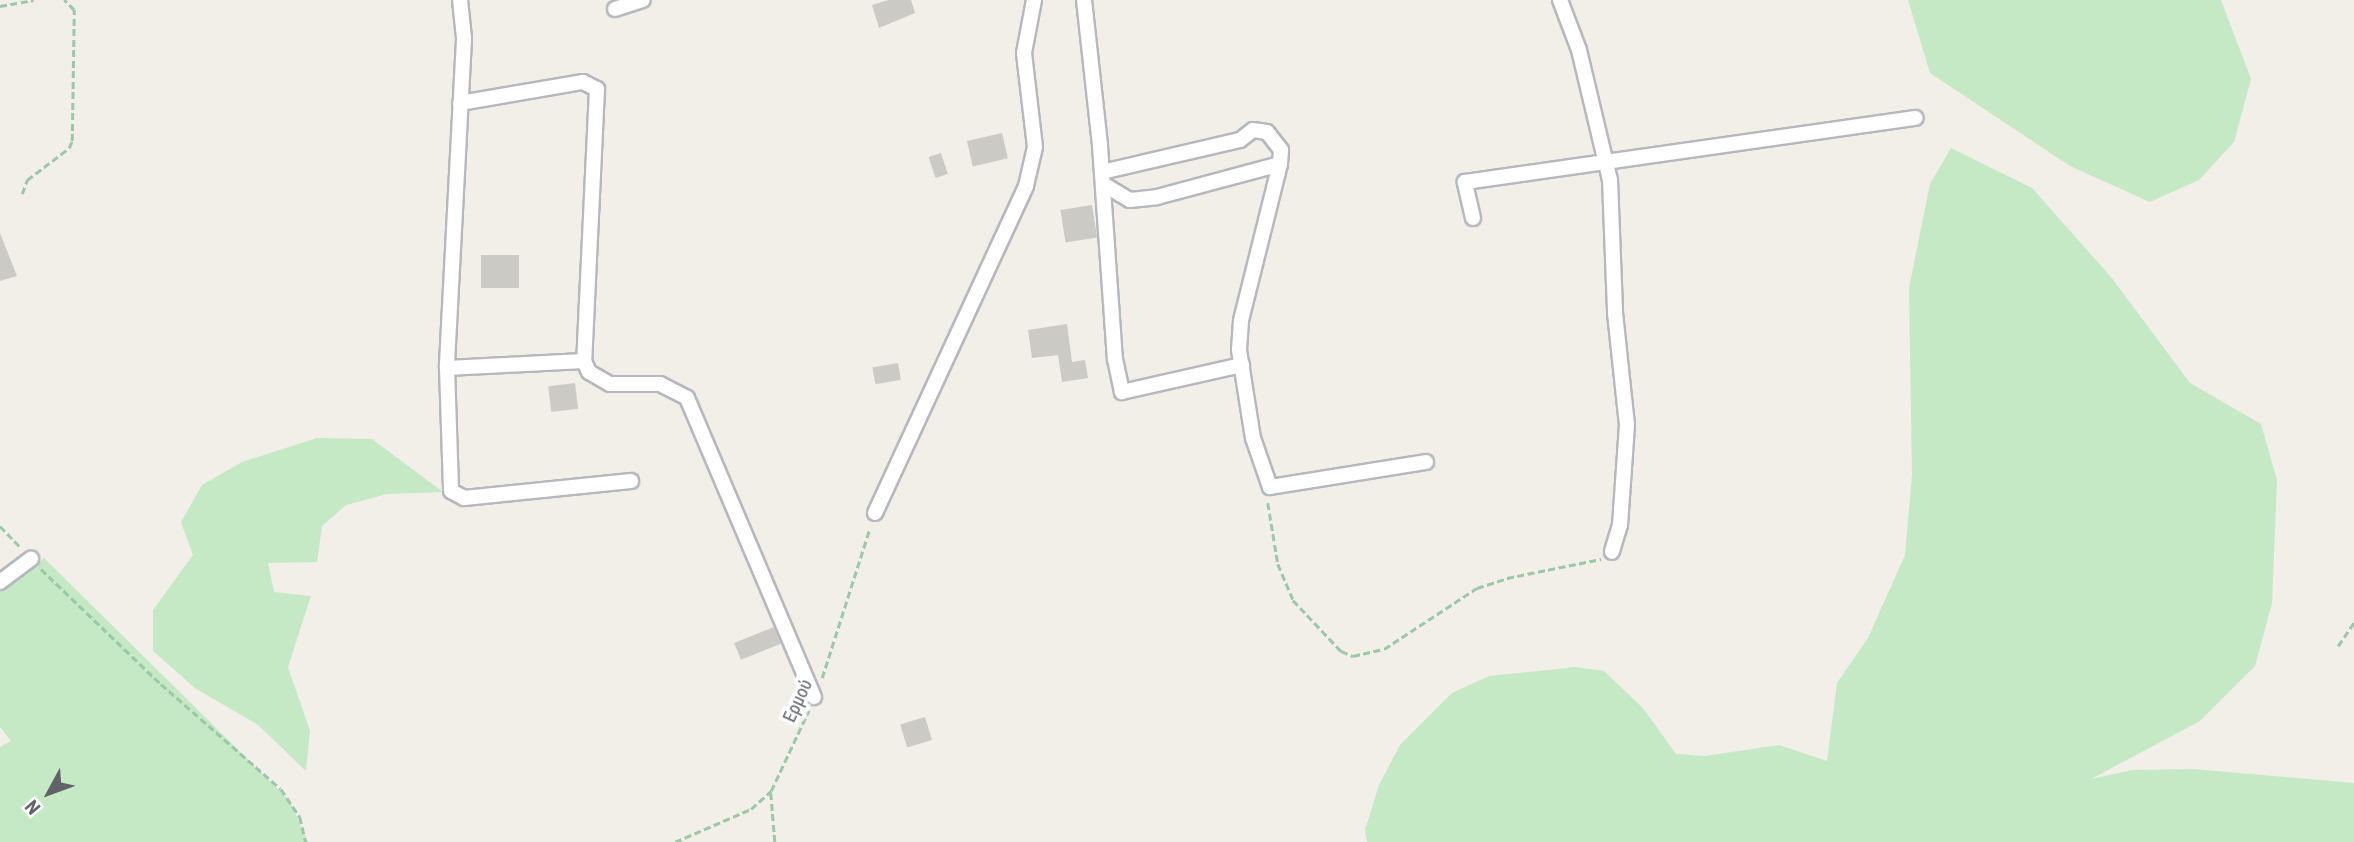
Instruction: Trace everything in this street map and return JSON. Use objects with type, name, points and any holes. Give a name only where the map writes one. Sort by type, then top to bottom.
[{"type":"street","points":[[460,0],[464,39],[447,368],[450,486],[454,495],[464,498],[631,481]]},
{"type":"street","points":[[615,9],[643,0]]},
{"type":"street","points":[[874,513],[1026,186],[1035,147],[1024,53],[1034,0]]},
{"type":"street","points":[[1084,0],[1102,178],[1115,359],[1122,392],[1242,365]]},
{"type":"street","points":[[1560,0],[1579,50],[1606,162],[1615,313],[1628,425],[1620,525],[1612,552]]},
{"type":"street","points":[[460,103],[583,82],[597,89],[584,361],[589,372],[610,384],[660,384],[687,398],[814,697]]},
{"type":"street","points":[[1472,218],[1465,182],[1915,118]]},
{"type":"street","points":[[1102,178],[1240,140],[1253,131],[1267,132],[1281,150],[1280,164],[1241,321],[1242,365],[1253,438],[1270,486],[1426,462]]},
{"type":"street","points":[[1102,178],[1130,200],[1157,197],[1280,164]]},
{"type":"street","points":[[447,368],[584,361]]},
{"type":"street","points":[[0,582],[31,559]]},
{"type":"path","points":[[0,6],[33,0]]},
{"type":"path","points":[[22,194],[35,171],[69,148],[72,141],[74,10],[64,0]]},
{"type":"path","points":[[1270,486],[1271,532],[1293,600],[1341,651],[1353,656],[1384,649],[1478,588],[1507,578],[1593,564],[1612,552]]},
{"type":"path","name":"Ερμού","points":[[674,842],[751,809],[771,791],[814,697],[874,513]]},
{"type":"path","points":[[0,526],[161,684],[281,789],[300,817],[306,842]]},
{"type":"path","points":[[2338,646],[2354,622]]},
{"type":"path","points":[[771,791],[775,842]]},
{"type":"green space","points":[[1908,0],[2221,0],[2251,79],[2234,142],[2199,180],[2150,202],[2070,166],[1930,73]]},
{"type":"green space","points":[[1951,148],[2032,188],[2111,277],[2190,383],[2261,424],[2277,480],[2272,603],[2255,666],[2200,721],[2091,779],[2132,770],[2192,769],[2354,783],[2354,842],[1367,842],[1365,830],[1379,785],[1400,745],[1452,693],[1489,676],[1576,667],[1604,671],[1643,708],[1676,754],[1705,756],[1779,745],[1827,761],[1837,683],[1868,638],[1905,555],[1912,475],[1909,288],[1930,184]]},
{"type":"green space","points":[[317,438],[372,439],[443,492],[387,494],[346,505],[322,526],[317,562],[268,563],[274,592],[311,596],[288,667],[310,731],[306,771],[258,725],[195,688],[153,651],[153,610],[193,555],[181,522],[202,485],[242,462]]},
{"type":"green space","points":[[44,558],[290,801],[308,842],[0,842],[0,747],[11,741],[0,727],[0,590]]},
{"type":"building","points":[[888,0],[911,0],[915,13],[879,28],[872,5]]},
{"type":"building","points":[[1002,133],[1008,158],[973,166],[967,141]]},
{"type":"building","points":[[941,153],[948,174],[935,178],[929,157]]},
{"type":"building","points":[[1092,205],[1097,238],[1066,243],[1060,210]]},
{"type":"building","points":[[0,233],[17,276],[0,281]]},
{"type":"building","points":[[481,255],[519,255],[519,288],[481,288]]},
{"type":"building","points":[[1067,324],[1072,362],[1085,360],[1088,378],[1062,382],[1058,355],[1032,358],[1028,330]]},
{"type":"building","points":[[898,363],[901,380],[875,384],[872,368]]},
{"type":"building","points":[[575,383],[578,409],[551,412],[548,386]]},
{"type":"building","points":[[774,627],[781,644],[741,660],[734,643]]},
{"type":"building","points":[[925,717],[932,740],[907,748],[900,725]]}]
